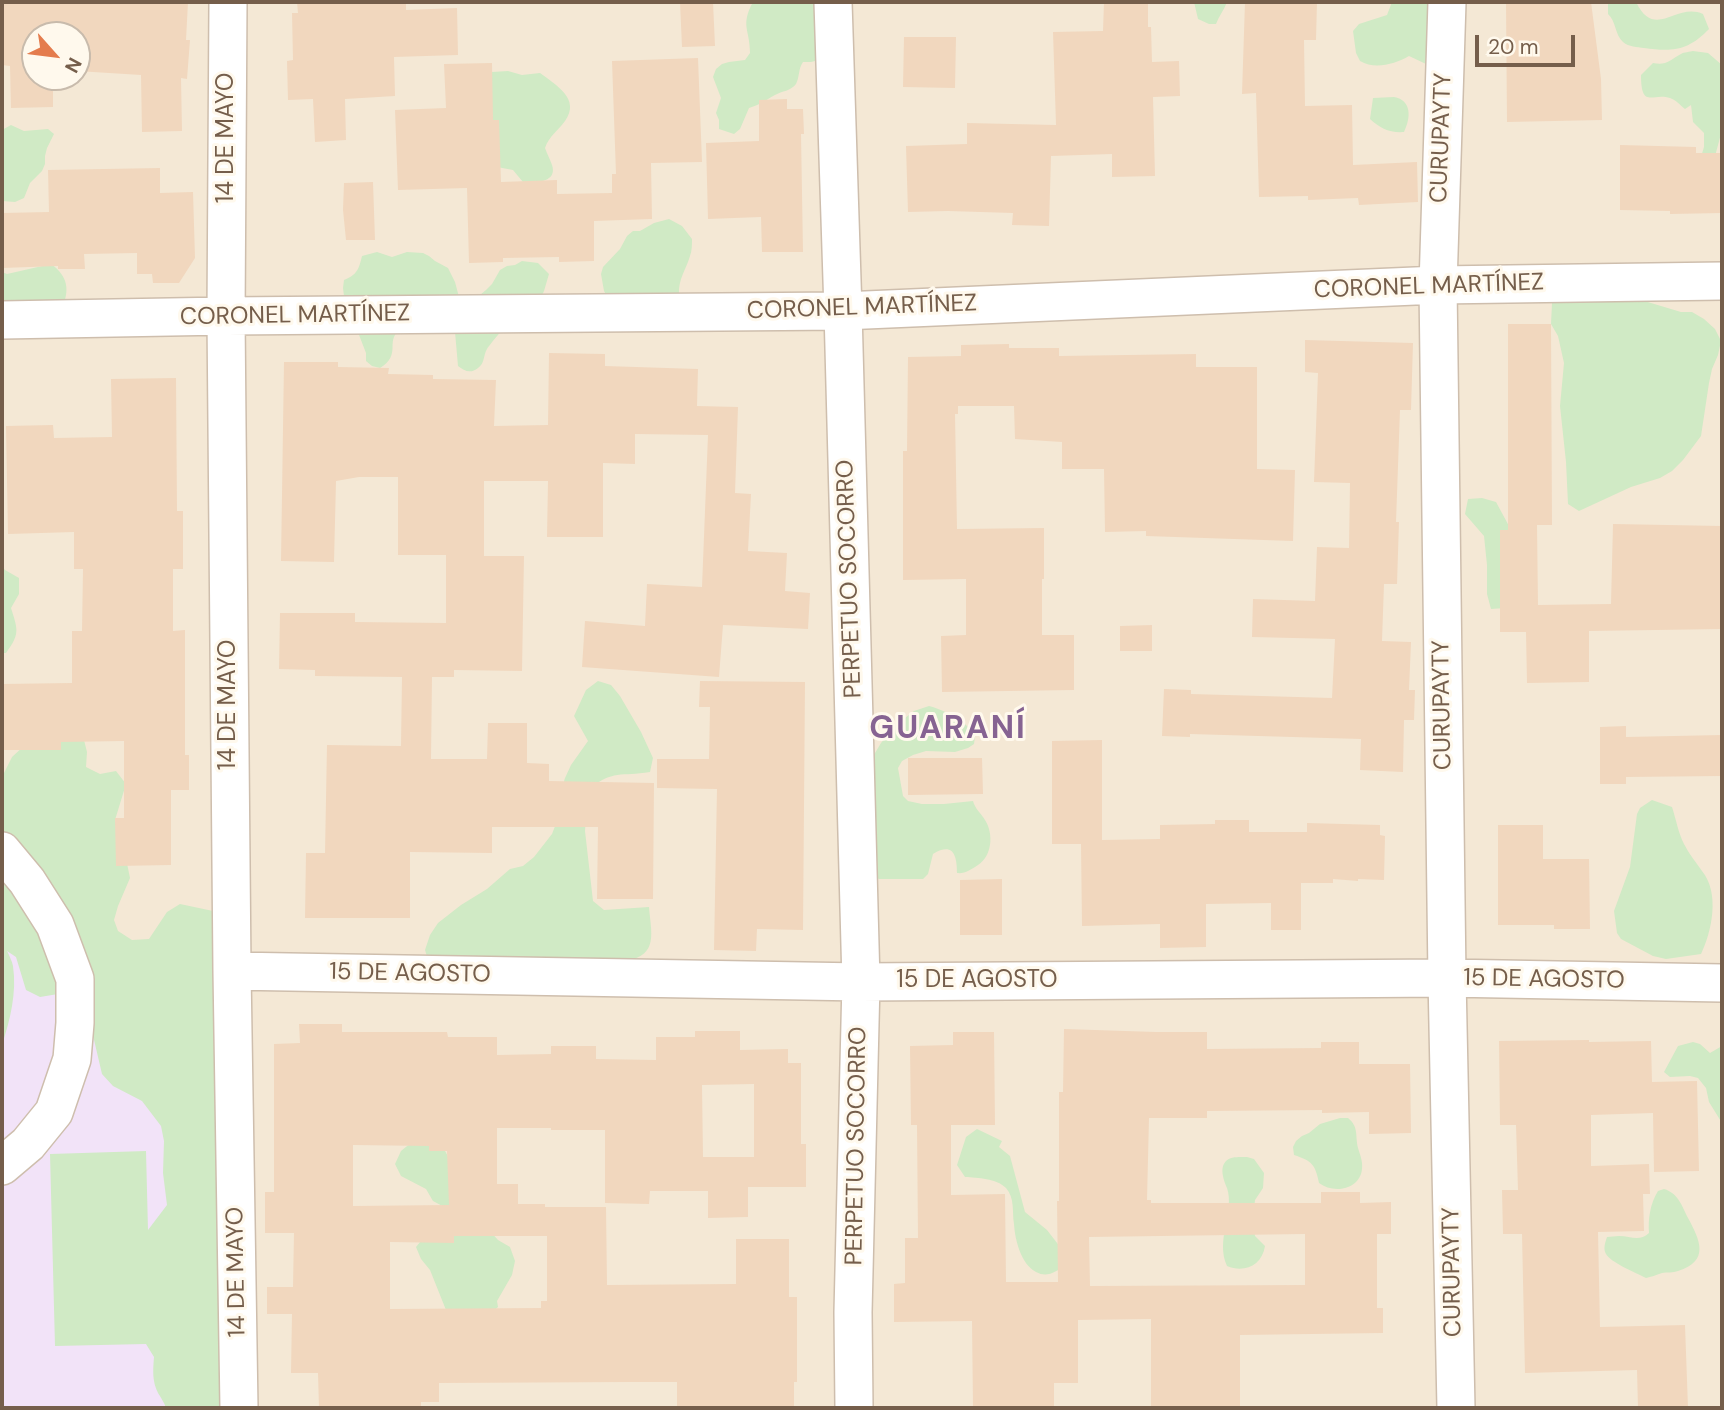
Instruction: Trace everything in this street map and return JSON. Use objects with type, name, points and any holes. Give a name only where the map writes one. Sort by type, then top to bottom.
[{"type":"street","name":"14 DE MAYO","points":[[228,2],[226,316],[239,1408]]},
{"type":"street","name":"PERPETUO SOCORRO","points":[[833,2],[860,982],[853,1312],[854,1408]]},
{"type":"street","name":"CURUPAYTY","points":[[1447,2],[1438,285],[1447,978],[1456,1408]]},
{"type":"street","name":"CORONEL MARTÍNEZ","points":[[2,320],[843,311],[1438,285],[1722,281]]},
{"type":"street","points":[[2,851],[27,881],[55,925],[75,979],[72,1059],[54,1112],[28,1144],[2,1166]]},
{"type":"street","name":"15 DE AGOSTO","points":[[232,971],[860,982],[1447,978],[1722,983]]},
{"type":"shaded area","points":[[2,2],[1722,2],[1722,1408],[2,1408]]},
{"type":"shaded area","points":[[2,811],[132,950],[187,954],[190,1408],[2,1408]]},
{"type":"green space","points":[[753,2],[826,2],[819,60],[803,62],[796,84],[792,88],[749,108],[740,129],[734,134],[719,129],[716,113],[721,98],[713,77],[722,64],[745,60],[750,53],[746,22]]},
{"type":"green space","points":[[1194,2],[1227,2],[1216,24],[1209,24],[1198,19]]},
{"type":"green space","points":[[1392,2],[1444,2],[1437,59],[1426,64],[1409,56],[1378,65],[1360,61],[1353,31],[1359,24],[1387,15]]},
{"type":"green space","points":[[1608,2],[1636,2],[1643,13],[1658,20],[1684,13],[1703,14],[1709,29],[1687,46],[1671,50],[1630,46],[1618,36],[1608,14]]},
{"type":"green space","points":[[1682,53],[1708,53],[1722,65],[1722,130],[1714,160],[1700,160],[1704,133],[1693,122],[1691,105],[1685,109],[1670,98],[1649,97],[1643,93],[1641,75],[1653,63],[1665,63]]},
{"type":"green space","points":[[508,71],[522,75],[540,73],[568,99],[569,113],[545,148],[553,171],[544,181],[523,182],[513,170],[497,167],[486,77],[492,72]]},
{"type":"green space","points":[[1394,97],[1407,106],[1408,121],[1404,132],[1385,129],[1370,119],[1373,98]]},
{"type":"green space","points":[[11,125],[24,131],[48,129],[54,134],[47,148],[42,171],[30,183],[24,198],[15,202],[2,201],[2,130]]},
{"type":"green space","points":[[669,219],[682,226],[692,239],[679,295],[615,311],[604,291],[601,274],[603,267],[633,231],[640,231]]},
{"type":"green space","points":[[377,252],[392,257],[407,252],[423,253],[448,268],[459,297],[474,300],[492,284],[500,270],[507,266],[522,261],[538,263],[549,274],[537,306],[514,317],[489,346],[482,364],[475,370],[468,371],[458,366],[455,332],[399,330],[393,339],[390,358],[380,368],[366,361],[366,353],[343,288],[344,280],[357,271],[362,256]]},
{"type":"green space","points":[[51,264],[61,273],[66,284],[62,308],[2,317],[2,272],[7,274]]},
{"type":"green space","points":[[1561,293],[1641,300],[1681,312],[1692,312],[1715,329],[1721,341],[1709,383],[1701,436],[1683,460],[1660,478],[1631,487],[1579,511],[1568,504],[1560,406],[1564,363],[1558,336],[1551,324],[1552,303]]},
{"type":"green space","points":[[1482,498],[1496,502],[1516,539],[1505,608],[1491,609],[1487,594],[1484,536],[1465,514],[1468,499]]},
{"type":"green space","points":[[2,566],[19,578],[19,594],[11,608],[16,636],[6,653],[2,653]]},
{"type":"green space","points":[[598,681],[611,685],[620,696],[653,758],[650,772],[611,776],[588,790],[585,831],[593,901],[604,910],[649,907],[651,942],[648,948],[644,954],[626,961],[429,963],[425,950],[438,923],[487,889],[510,869],[523,866],[534,857],[552,834],[557,821],[556,806],[565,778],[588,741],[574,716],[586,690]]},
{"type":"green space","points":[[929,706],[948,713],[967,726],[975,736],[974,744],[955,752],[926,751],[902,761],[898,768],[903,796],[908,801],[922,804],[973,801],[990,832],[989,850],[983,861],[965,872],[957,873],[953,852],[945,849],[933,854],[928,874],[923,879],[879,879],[868,872],[869,763],[896,725],[914,711]]},
{"type":"green space","points":[[83,736],[87,752],[86,767],[100,774],[116,771],[126,784],[115,820],[130,878],[114,920],[118,931],[132,940],[149,939],[167,912],[180,904],[213,911],[232,919],[227,1408],[166,1408],[155,1384],[154,1357],[146,1344],[55,1346],[50,1154],[146,1151],[148,1230],[167,1205],[161,1126],[142,1101],[113,1086],[102,1074],[91,1027],[64,993],[40,997],[26,990],[16,957],[7,951],[13,966],[14,986],[2,1045],[2,777],[12,757],[24,746]]},
{"type":"green space","points":[[1652,800],[1672,807],[1684,844],[1708,880],[1712,901],[1711,923],[1701,954],[1666,959],[1653,956],[1621,939],[1617,933],[1614,911],[1630,867],[1637,814],[1640,808]]},
{"type":"green space","points":[[1693,1042],[1700,1044],[1710,1053],[1722,1046],[1722,1123],[1709,1102],[1706,1088],[1698,1078],[1670,1077],[1664,1072],[1678,1046]]},
{"type":"green space","points":[[1348,1118],[1354,1125],[1362,1166],[1356,1182],[1338,1189],[1319,1183],[1312,1164],[1294,1155],[1293,1147],[1296,1141],[1320,1124]]},
{"type":"green space","points":[[977,1129],[1002,1141],[999,1147],[1010,1156],[1025,1212],[1047,1230],[1064,1252],[1065,1265],[1055,1272],[1036,1272],[1023,1258],[1016,1237],[1012,1201],[1006,1188],[992,1180],[965,1177],[957,1165],[966,1137]]},
{"type":"green space","points":[[412,1142],[443,1147],[456,1172],[474,1194],[446,1208],[433,1201],[426,1189],[401,1176],[395,1164],[401,1151]]},
{"type":"green space","points":[[1228,1159],[1254,1159],[1264,1173],[1263,1188],[1255,1200],[1253,1221],[1255,1236],[1265,1246],[1256,1263],[1240,1269],[1227,1266],[1224,1256],[1229,1197],[1222,1171]]},
{"type":"green space","points":[[1664,1189],[1673,1194],[1681,1205],[1696,1234],[1700,1249],[1695,1262],[1688,1267],[1646,1278],[1608,1257],[1604,1248],[1607,1237],[1638,1238],[1649,1233],[1653,1201],[1658,1191]]},
{"type":"green space","points":[[479,1219],[498,1240],[510,1247],[515,1261],[512,1275],[497,1301],[498,1307],[486,1317],[446,1310],[430,1270],[416,1247],[425,1236]]},
{"type":"building","points":[[2,2],[188,2],[186,40],[190,40],[187,79],[181,78],[182,131],[142,132],[141,75],[91,72],[91,21],[21,21],[21,91],[53,91],[53,107],[11,108],[10,66],[2,65]]},
{"type":"building","points":[[297,2],[406,2],[406,10],[457,8],[458,55],[394,57],[395,96],[345,99],[346,140],[315,142],[313,99],[288,100],[287,61],[293,60],[292,13],[298,13]]},
{"type":"building","points":[[680,2],[713,2],[715,46],[682,47]]},
{"type":"building","points":[[1104,2],[1148,2],[1152,62],[1179,61],[1180,96],[1153,97],[1155,176],[1112,177],[1112,154],[1051,156],[1049,226],[1012,225],[1013,213],[908,212],[906,146],[967,144],[967,123],[1056,125],[1053,32],[1103,31]]},
{"type":"building","points":[[1245,2],[1317,2],[1316,40],[1304,40],[1305,106],[1352,105],[1353,165],[1417,162],[1418,202],[1359,205],[1358,198],[1308,200],[1308,196],[1259,197],[1256,93],[1242,94]]},
{"type":"building","points":[[1506,2],[1591,2],[1601,79],[1602,120],[1507,122]]},
{"type":"building","points":[[904,37],[956,37],[955,88],[903,87]]},
{"type":"building","points":[[698,58],[702,162],[651,163],[652,219],[594,221],[594,261],[559,262],[559,257],[503,258],[503,262],[469,263],[467,188],[398,190],[395,110],[446,108],[444,64],[492,63],[493,120],[499,120],[501,182],[557,180],[557,194],[612,193],[612,174],[616,174],[612,61]]},
{"type":"building","points":[[787,99],[787,109],[803,109],[803,252],[762,252],[761,217],[708,219],[706,143],[759,141],[759,100]]},
{"type":"building","points":[[1620,145],[1696,147],[1696,153],[1722,153],[1722,213],[1670,214],[1670,211],[1620,210]]},
{"type":"building","points":[[160,168],[160,193],[193,192],[195,258],[179,283],[153,283],[152,274],[137,274],[137,253],[84,254],[85,269],[58,269],[58,266],[2,268],[2,213],[49,212],[48,170]]},
{"type":"building","points":[[373,182],[375,240],[346,240],[344,183]]},
{"type":"building","points":[[1508,324],[1551,324],[1552,525],[1537,525],[1538,605],[1611,604],[1613,524],[1722,526],[1722,629],[1589,631],[1589,682],[1527,683],[1526,632],[1500,632],[1500,530],[1508,530]]},
{"type":"building","points":[[1305,340],[1413,343],[1411,410],[1400,410],[1397,584],[1384,584],[1382,641],[1411,642],[1409,690],[1415,690],[1414,720],[1404,720],[1403,772],[1360,770],[1361,739],[1190,734],[1190,737],[1162,736],[1164,689],[1191,690],[1191,694],[1332,698],[1335,639],[1252,637],[1253,599],[1315,601],[1317,547],[1349,548],[1350,483],[1314,482],[1318,373],[1305,372]]},
{"type":"building","points":[[1009,344],[1009,348],[1059,348],[1059,356],[1196,354],[1196,367],[1257,367],[1257,469],[1295,470],[1293,541],[1146,536],[1146,531],[1105,532],[1104,469],[1062,469],[1062,442],[1015,439],[1014,406],[958,406],[958,414],[955,414],[957,529],[1044,528],[1042,635],[1074,635],[1074,690],[942,692],[941,636],[966,635],[966,579],[903,580],[903,451],[907,451],[908,357],[961,356],[961,345]]},
{"type":"building","points":[[549,353],[605,354],[605,366],[698,369],[697,406],[738,407],[735,493],[751,494],[748,551],[787,553],[785,591],[810,593],[808,629],[723,625],[719,677],[582,667],[585,621],[645,626],[647,584],[702,587],[708,435],[635,434],[635,464],[603,463],[603,537],[547,537],[548,481],[484,481],[484,556],[524,556],[522,671],[454,670],[454,677],[432,677],[431,759],[487,759],[488,723],[527,723],[527,763],[549,764],[549,781],[654,783],[653,899],[597,899],[598,827],[492,827],[492,853],[410,852],[410,918],[305,918],[306,853],[325,853],[327,745],[401,746],[402,677],[315,676],[315,670],[279,669],[280,613],[355,613],[355,622],[446,623],[446,555],[398,555],[398,477],[359,477],[336,481],[334,562],[281,561],[284,362],[338,362],[338,367],[389,368],[388,374],[433,375],[433,379],[496,380],[494,426],[548,425]]},
{"type":"building","points":[[176,378],[177,511],[183,511],[183,569],[173,569],[173,631],[185,630],[185,755],[189,755],[189,790],[171,790],[171,865],[116,866],[115,818],[124,818],[124,741],[61,742],[61,750],[2,750],[2,684],[72,683],[72,631],[82,631],[83,569],[74,569],[74,532],[8,534],[6,426],[53,425],[54,438],[112,437],[111,379]]},
{"type":"building","points":[[1152,625],[1152,651],[1120,651],[1120,626]]},
{"type":"building","points":[[700,681],[805,682],[803,930],[757,929],[756,951],[714,950],[717,789],[657,788],[657,759],[709,759],[710,707],[699,707]]},
{"type":"building","points":[[1626,726],[1626,737],[1722,735],[1722,776],[1626,777],[1626,784],[1600,784],[1600,727]]},
{"type":"building","points":[[1102,740],[1102,840],[1160,839],[1160,825],[1215,824],[1215,820],[1249,820],[1249,832],[1307,832],[1307,823],[1380,825],[1380,835],[1385,836],[1384,880],[1333,879],[1333,883],[1301,883],[1301,930],[1271,930],[1271,903],[1206,904],[1206,947],[1160,948],[1160,924],[1082,926],[1081,844],[1052,844],[1052,741]]},
{"type":"building","points":[[908,758],[982,758],[983,794],[908,795]]},
{"type":"building","points":[[1498,825],[1543,825],[1543,859],[1589,859],[1590,929],[1554,929],[1554,925],[1498,925]]},
{"type":"building","points":[[1002,879],[1002,935],[960,935],[960,880]]},
{"type":"building","points":[[299,1024],[342,1024],[342,1032],[447,1032],[448,1037],[497,1037],[497,1055],[551,1054],[551,1046],[596,1046],[596,1059],[656,1060],[656,1037],[695,1037],[695,1031],[740,1031],[740,1050],[788,1049],[788,1063],[801,1063],[801,1144],[806,1144],[806,1187],[748,1187],[748,1217],[708,1218],[708,1191],[650,1191],[649,1204],[605,1203],[605,1130],[497,1128],[497,1184],[518,1184],[518,1204],[606,1207],[607,1285],[736,1284],[736,1239],[789,1239],[789,1297],[797,1297],[797,1382],[794,1382],[794,1408],[677,1408],[677,1382],[629,1382],[439,1383],[439,1402],[421,1402],[421,1408],[319,1408],[318,1373],[291,1373],[292,1314],[267,1314],[267,1287],[293,1287],[294,1233],[265,1233],[265,1192],[274,1192],[274,1044],[300,1043]],"holes":[[[754,1084],[754,1157],[703,1157],[702,1085]],[[353,1145],[429,1146],[429,1151],[447,1151],[449,1205],[353,1206]],[[454,1236],[547,1236],[547,1301],[541,1301],[541,1308],[390,1309],[390,1242],[454,1243]]]},
{"type":"building","points":[[1064,1029],[1207,1032],[1207,1049],[1321,1048],[1321,1042],[1359,1042],[1359,1064],[1410,1064],[1411,1133],[1369,1134],[1369,1112],[1207,1111],[1207,1118],[1149,1118],[1147,1200],[1151,1200],[1151,1203],[1321,1203],[1321,1192],[1360,1192],[1360,1203],[1391,1202],[1391,1234],[1377,1234],[1377,1308],[1383,1308],[1383,1333],[1240,1335],[1240,1408],[1151,1408],[1151,1319],[1078,1320],[1078,1383],[1054,1383],[1054,1408],[973,1408],[972,1321],[894,1322],[894,1284],[905,1283],[905,1238],[918,1238],[917,1125],[911,1125],[910,1046],[953,1045],[953,1032],[994,1032],[995,1125],[951,1125],[951,1195],[1005,1194],[1006,1282],[1058,1282],[1059,1092],[1063,1092]],"holes":[[[1305,1234],[1305,1285],[1090,1286],[1089,1237]]]},
{"type":"building","points":[[1499,1041],[1651,1041],[1652,1082],[1697,1081],[1699,1171],[1654,1172],[1653,1113],[1591,1115],[1591,1166],[1649,1164],[1650,1194],[1643,1194],[1644,1231],[1598,1232],[1600,1327],[1685,1325],[1688,1408],[1638,1408],[1637,1370],[1525,1373],[1522,1234],[1503,1234],[1502,1190],[1518,1190],[1516,1125],[1500,1125]]},
{"type":"district","name":"GUARANÍ","points":[[948,730]]}]
